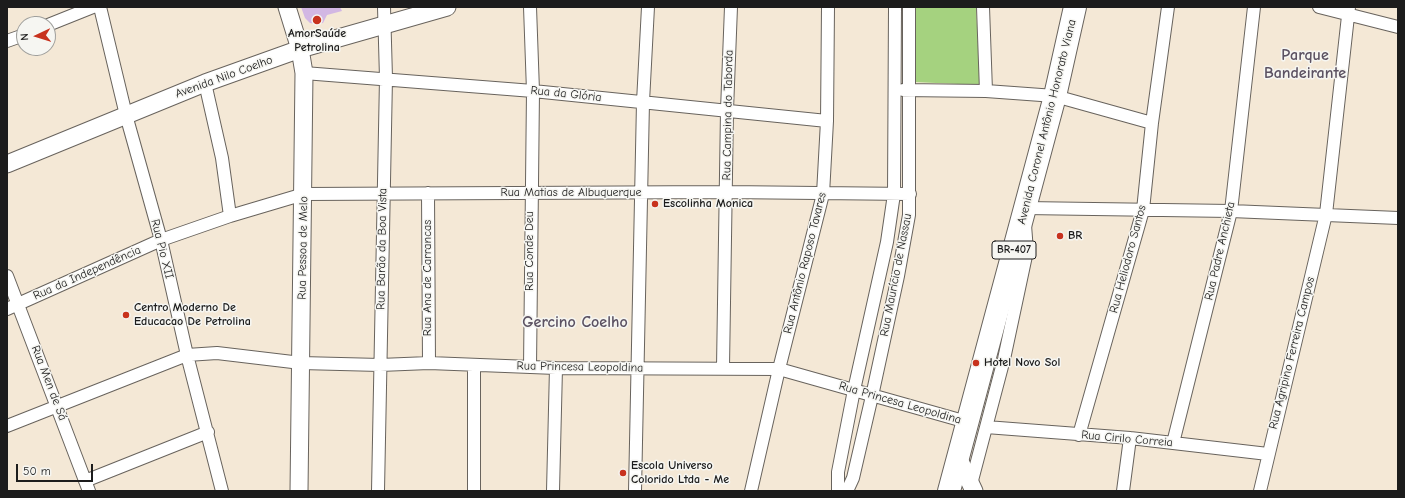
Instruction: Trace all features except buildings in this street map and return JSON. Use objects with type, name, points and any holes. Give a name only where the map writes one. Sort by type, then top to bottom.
[{"type":"highway","name":"Avenida Coronel Antônio Honorato Viana","points":[[949,491],[958,457],[977,425],[996,353],[1024,212],[1076,13]]},
{"type":"street","points":[[56,22],[93,7]]},
{"type":"street","name":"Rua Pio XII","points":[[100,7],[126,115],[161,240],[187,355],[222,491]]},
{"type":"street","name":"Rua Pessoa de Melo","points":[[287,7],[300,49],[304,72],[304,194],[299,491]]},
{"type":"street","name":"Rua Barão da Boa Vista","points":[[378,491],[382,192],[386,78],[384,7]]},
{"type":"street","name":"Avenida Nilo Coelho","points":[[7,164],[205,83],[300,49],[447,7]]},
{"type":"street","points":[[635,491],[643,102],[648,7]]},
{"type":"street","name":"Rua Campina do Taborda","points":[[723,367],[727,110],[731,7]]},
{"type":"street","name":"Rua Antônio Raposo Tavares","points":[[751,491],[779,369],[824,194],[827,121],[828,7]]},
{"type":"street","name":"Rua Maurício de Nassau","points":[[838,491],[838,472],[854,390],[887,242],[894,194],[895,7]]},
{"type":"street","name":"Rua Maurício de Nassau","points":[[847,491],[852,478],[872,396],[905,239],[910,194],[909,7]]},
{"type":"street","points":[[983,7],[986,91]]},
{"type":"street","name":"Rua Heliodoro Santos","points":[[1078,435],[1143,210],[1152,123],[1168,7]]},
{"type":"street","name":"Rua Padre Anchieta","points":[[1173,443],[1231,211],[1254,7]]},
{"type":"street","points":[[1318,7],[1348,10],[1398,27]]},
{"type":"street","name":"Rua Conde Deu","points":[[530,366],[533,91],[532,10]]},
{"type":"street","name":"Rua Agripino Ferreira Campos","points":[[1260,491],[1326,214],[1348,10]]},
{"type":"street","name":"Rua da Glória","points":[[304,72],[533,91],[827,121]]},
{"type":"street","points":[[205,83],[222,158],[230,216]]},
{"type":"street","points":[[895,90],[986,91],[1055,96],[1152,123]]},
{"type":"street","name":"Rua Matias de Albuquerque","points":[[304,194],[382,192],[531,194],[641,192],[910,194]]},
{"type":"street","name":"Rua Ana de Carrancas","points":[[428,193],[429,364]]},
{"type":"street","name":"Rua da Independência","points":[[7,309],[161,240],[230,216],[304,194]]},
{"type":"street","points":[[1024,212],[1143,210],[1231,211],[1398,218]]},
{"type":"street","name":"Rua Men de Sá","points":[[7,276],[19,304],[87,486]]},
{"type":"street","name":"Rua Princesa Leopoldina","points":[[7,426],[187,355],[217,353],[238,354],[300,363],[380,365],[474,364],[556,368],[723,367],[779,369],[977,425]]},
{"type":"street","points":[[474,364],[474,491]]},
{"type":"street","points":[[553,491],[556,368]]},
{"type":"street","points":[[971,489],[977,425]]},
{"type":"street","name":"Rua Cirilo Correia","points":[[977,425],[1078,435],[1130,438],[1268,454]]},
{"type":"street","points":[[87,486],[208,432]]},
{"type":"street","points":[[1123,491],[1130,438]]},
{"type":"street","points":[[958,457],[971,489]]},
{"type":"green space","points":[[914,7],[976,7],[980,85],[914,82]]},
{"type":"place","name":"AmorSaúde Petrolina","points":[[317,20]]},
{"type":"place","name":"Escolinha Monica","points":[[655,204]]},
{"type":"place","name":"BR","points":[[1060,236]]},
{"type":"place","name":"Centro Moderno De Educacao De Petrolina","points":[[126,315]]},
{"type":"place","name":"Hotel Novo Sol","points":[[976,363]]},
{"type":"place","name":"Escola Universo Colorido Ltda - Me","points":[[623,473]]},
{"type":"district","name":"Parque Bandeirante","points":[[1305,64]]},
{"type":"district","name":"Gercino Coelho","points":[[575,322]]}]
